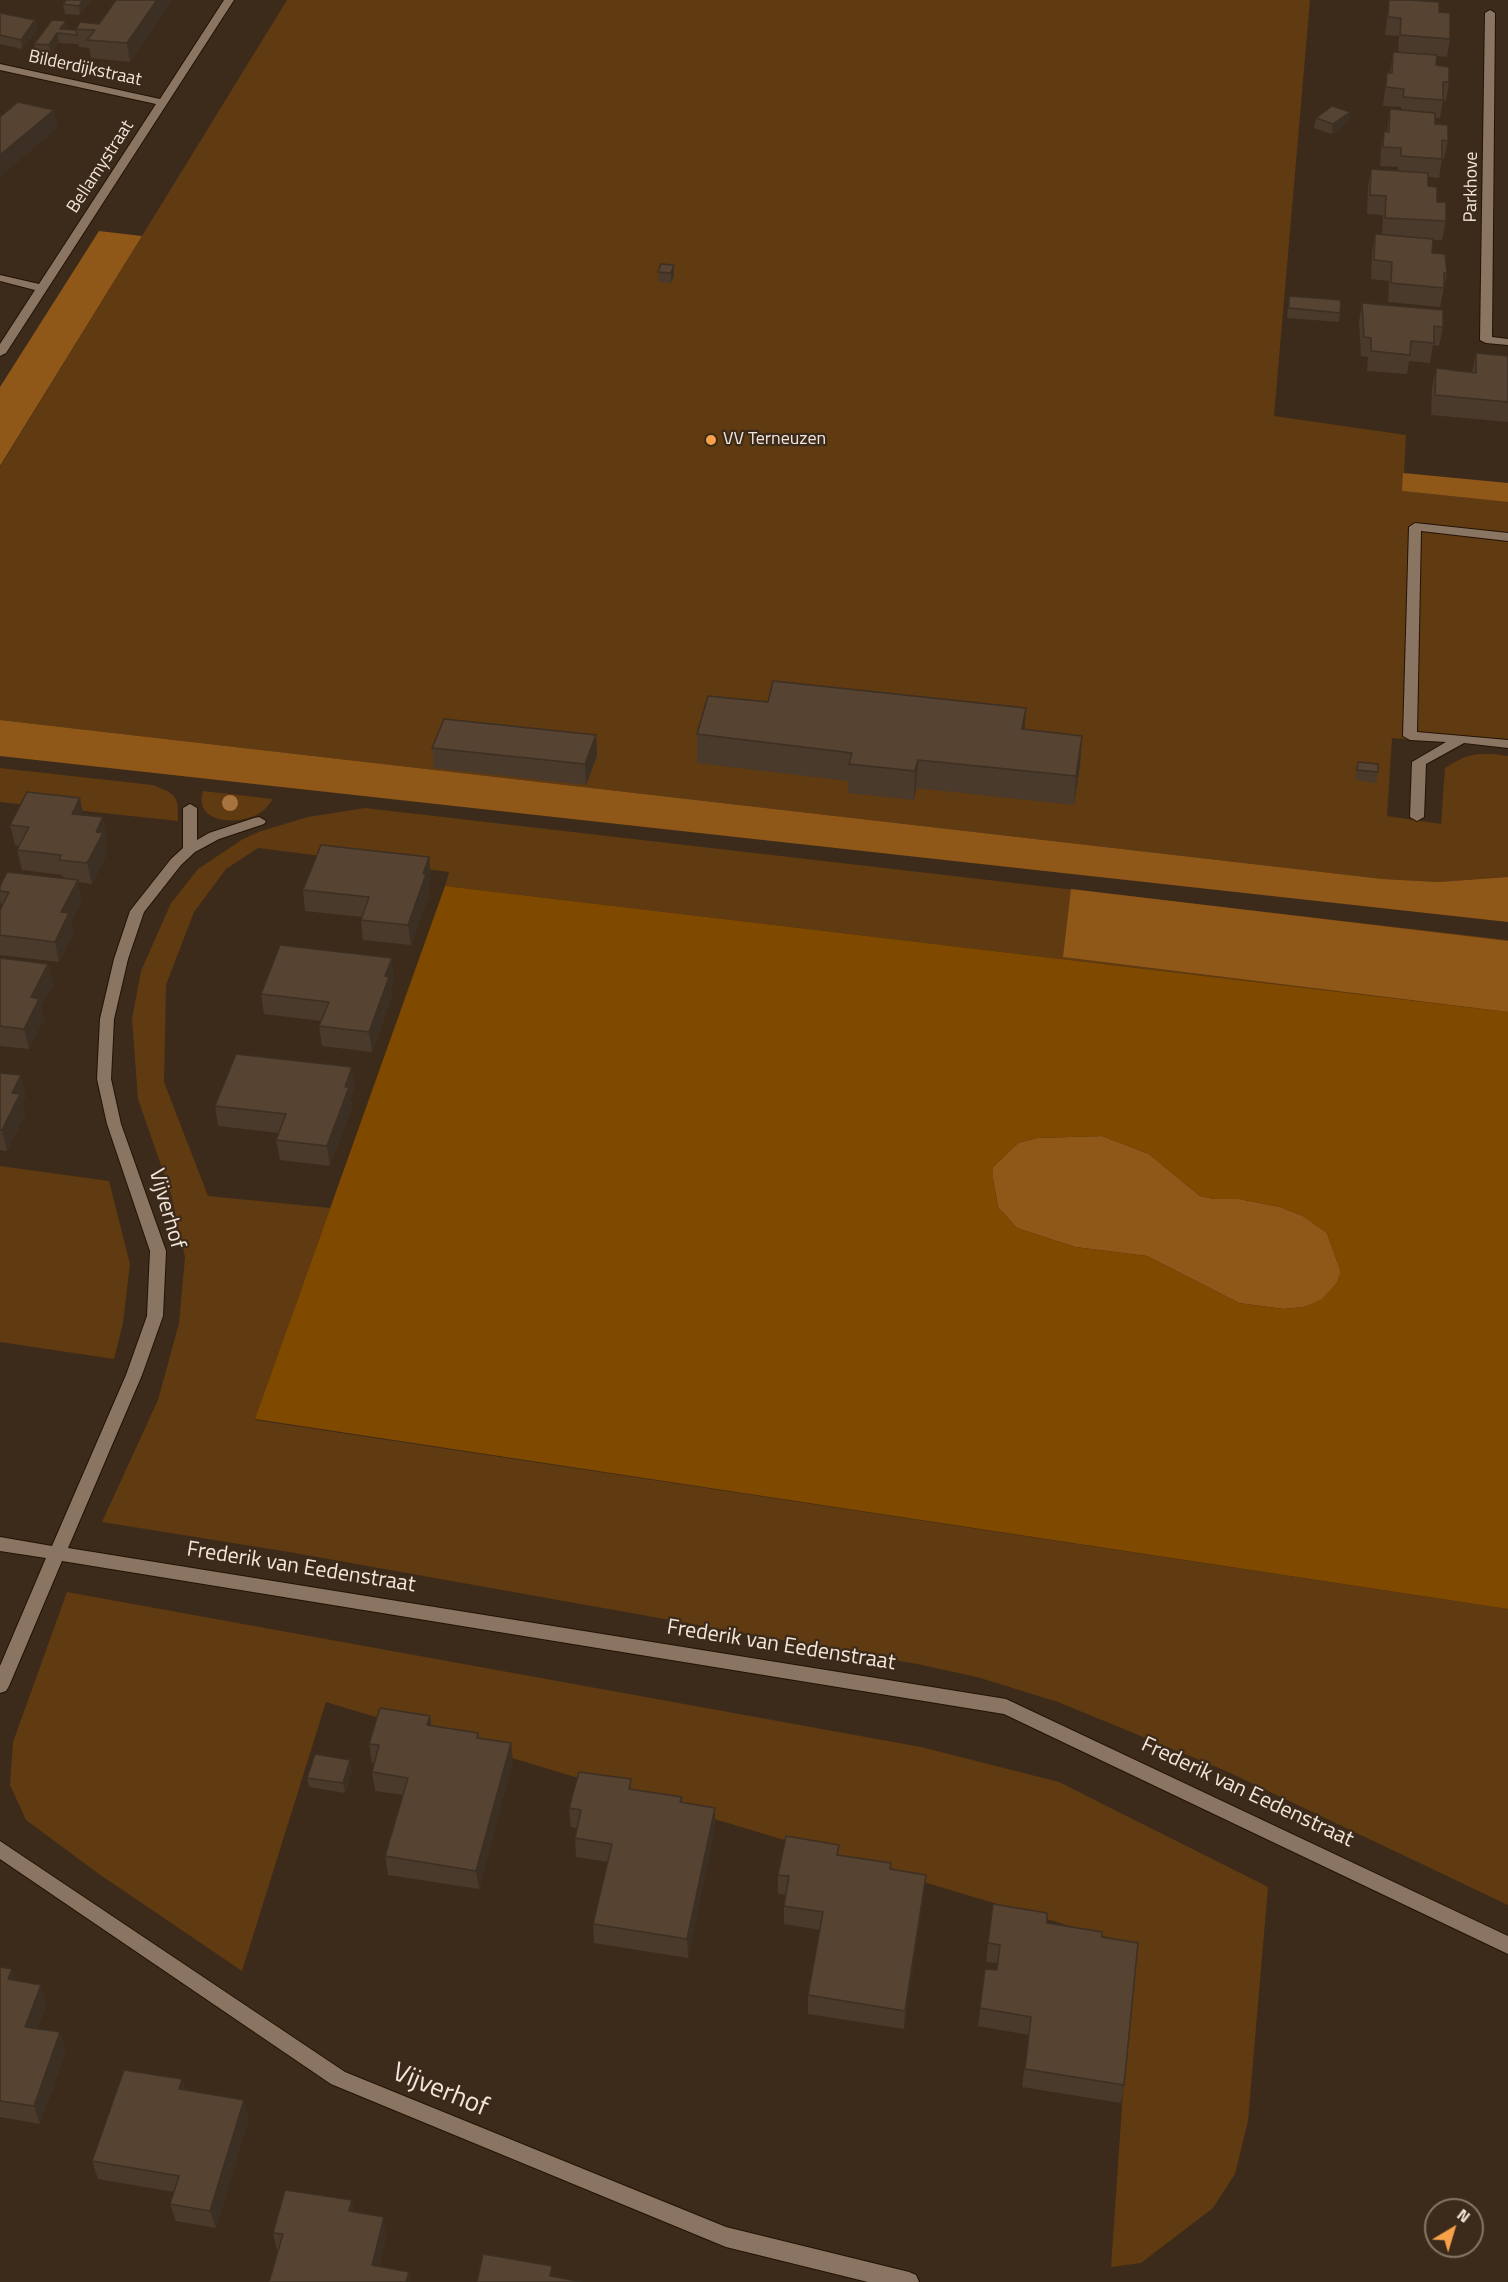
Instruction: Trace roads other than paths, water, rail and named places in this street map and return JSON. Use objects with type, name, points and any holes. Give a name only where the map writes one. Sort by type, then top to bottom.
[{"type":"street","name":"Bellamystraat","points":[[0,353],[229,0]]},
{"type":"street","name":"Parkhove","points":[[1490,13],[1486,340],[1508,342]]},
{"type":"street","name":"Bilderdijkstraat","points":[[0,67],[164,103]]},
{"type":"street","points":[[0,278],[41,288]]},
{"type":"street","points":[[1508,537],[1415,527],[1410,736],[1508,744]]},
{"type":"street","points":[[1417,817],[1419,762],[1462,739]]},
{"type":"street","points":[[190,808],[190,849]]},
{"type":"street","name":"Vijverhof","points":[[0,1686],[134,1375],[155,1316],[158,1251],[111,1113],[104,1079],[107,1019],[121,959],[138,911],[190,849],[214,836],[258,820]]},
{"type":"street","name":"Frederik van Eedenstraat","points":[[0,1544],[1006,1707],[1508,1945]]},
{"type":"street","name":"Vijverhof","points":[[0,1849],[338,2078],[726,2237],[909,2282]]},
{"type":"place","name":"VV Terneuzen","points":[[711,440]]}]
